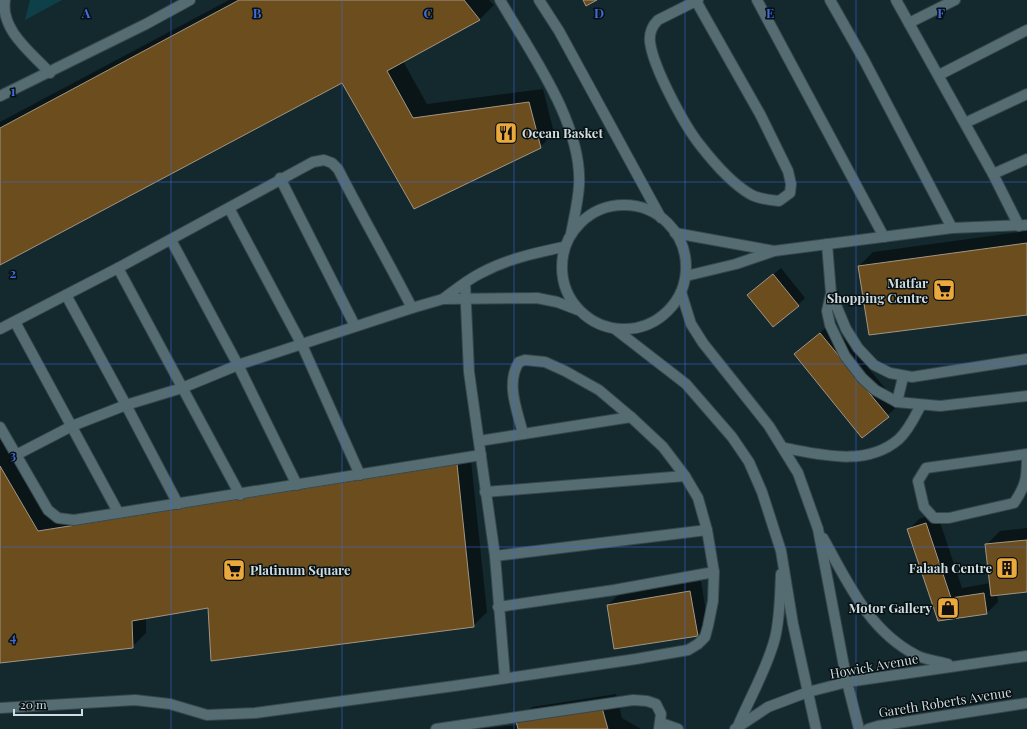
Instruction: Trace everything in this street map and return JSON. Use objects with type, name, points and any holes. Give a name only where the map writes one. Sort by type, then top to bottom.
[{"type":"street","points":[[5,0],[5,17],[9,29],[50,73]]},
{"type":"street","points":[[0,96],[50,73],[190,0]]},
{"type":"street","points":[[500,0],[543,75],[572,132],[578,161],[579,184],[571,234]]},
{"type":"street","points":[[16,456],[72,426],[126,405],[182,388],[238,365],[302,345],[355,326],[443,299],[466,300],[510,297],[537,298],[557,302],[578,310],[595,323],[615,329],[635,328],[654,322],[671,309],[681,292],[686,276],[685,253],[675,233],[661,218],[559,31],[539,0]]},
{"type":"street","points":[[697,0],[760,114],[788,171],[791,184],[790,193],[779,201],[751,195],[734,182],[714,162],[686,124],[656,61],[650,41],[653,25],[658,20],[697,0]]},
{"type":"street","points":[[758,0],[884,237]]},
{"type":"street","points":[[830,0],[864,60],[952,228]]},
{"type":"street","points":[[686,276],[736,264],[774,251],[952,228],[1023,225],[896,0]]},
{"type":"street","points":[[909,23],[955,0]]},
{"type":"street","points":[[939,75],[1027,30]]},
{"type":"street","points":[[965,123],[1027,94]]},
{"type":"street","points":[[993,174],[1027,159]]},
{"type":"street","points":[[0,329],[171,240],[280,178],[313,162],[324,160],[332,163],[338,169],[412,308]]},
{"type":"street","points":[[280,178],[355,326]]},
{"type":"street","points":[[578,310],[567,293],[561,273],[563,247],[571,234],[584,219],[602,209],[623,205],[643,208],[661,218]]},
{"type":"street","points":[[229,208],[302,345],[360,475]]},
{"type":"street","points":[[675,233],[774,251]]},
{"type":"street","points":[[171,240],[238,365],[297,485]]},
{"type":"street","points":[[827,244],[831,293],[827,311],[830,325],[845,356],[862,378],[875,390],[897,402],[940,406],[1027,396]]},
{"type":"street","points":[[443,299],[480,273],[517,258],[563,247]]},
{"type":"street","points":[[118,268],[240,495]]},
{"type":"street","points":[[465,283],[469,372],[495,556],[505,678]]},
{"type":"street","points":[[681,292],[691,324],[703,343],[769,426],[784,448],[798,473],[818,529],[848,682],[859,729]]},
{"type":"street","points":[[831,293],[846,329],[858,348],[874,365],[903,377],[912,377],[1027,360]]},
{"type":"street","points":[[66,295],[178,504]]},
{"type":"street","points":[[15,322],[118,512]]},
{"type":"street","points":[[615,329],[686,384],[732,437],[749,462],[762,492],[781,551],[793,624],[816,729]]},
{"type":"street","points":[[0,708],[135,700],[170,704],[207,715],[230,715],[454,686],[688,650],[698,644],[705,637],[713,601],[714,572],[707,530],[698,498],[685,476],[663,447],[599,390],[565,371],[544,362],[526,360],[519,362],[516,367],[512,384],[523,434]]},
{"type":"street","points":[[897,402],[903,377]]},
{"type":"street","points":[[784,448],[839,458],[859,456],[887,447],[900,438],[921,405]]},
{"type":"street","points":[[479,441],[631,417]]},
{"type":"street","points":[[0,427],[48,510],[58,518],[74,520],[118,512],[240,495],[481,455]]},
{"type":"street","points":[[1027,454],[1027,480],[1014,503],[948,518],[934,518],[924,507],[918,481],[926,468],[1027,454]]},
{"type":"street","points":[[485,492],[685,476]]},
{"type":"street","points":[[818,529],[862,606],[878,627],[895,643],[917,656],[952,666]]},
{"type":"street","points":[[495,556],[707,530]]},
{"type":"street","points":[[737,728],[768,658],[775,637],[780,598],[781,551]]},
{"type":"street","points":[[498,607],[614,590],[714,572]]},
{"type":"street","name":"Howick Avenue","points":[[737,728],[768,707],[808,692],[848,682],[1027,656]]},
{"type":"street","points":[[436,729],[633,700],[647,701],[656,704],[660,714],[660,726],[678,729]]},
{"type":"street","name":"Gareth Roberts Avenue","points":[[868,729],[878,726],[1027,702]]},
{"type":"shaded area","points":[[30,0],[62,0],[25,20]]},
{"type":"building","points":[[239,0],[464,0],[480,20],[387,71],[413,118],[529,102],[541,148],[414,209],[342,83],[0,265],[0,128]]},
{"type":"building","points":[[583,0],[597,0],[586,6]]},
{"type":"building","name":"Matfar Shopping Centre","points":[[1027,243],[1027,315],[869,335],[858,266]]},
{"type":"building","points":[[773,274],[799,306],[773,327],[747,295]]},
{"type":"building","points":[[820,333],[889,417],[862,438],[794,354]]},
{"type":"building","name":"Platinum Square","points":[[457,464],[474,627],[211,661],[208,608],[132,621],[133,648],[0,663],[0,466],[38,531]]},
{"type":"building","points":[[926,523],[951,598],[984,593],[987,614],[938,621],[907,529]]},
{"type":"building","name":"Falaah Centre","points":[[1027,540],[1027,592],[991,596],[985,544]]},
{"type":"building","points":[[690,591],[698,636],[614,649],[607,605]]},
{"type":"building","points":[[602,708],[608,729],[518,729],[516,721]]},
{"type":"place","name":"Ocean Basket","points":[[506,133]]},
{"type":"place","name":"Matfar Shopping Centre","points":[[944,290]]},
{"type":"place","name":"Falaah Centre","points":[[1007,568]]},
{"type":"place","name":"Platinum Square","points":[[234,570]]},
{"type":"place","name":"Motor Gallery","points":[[948,608]]}]
